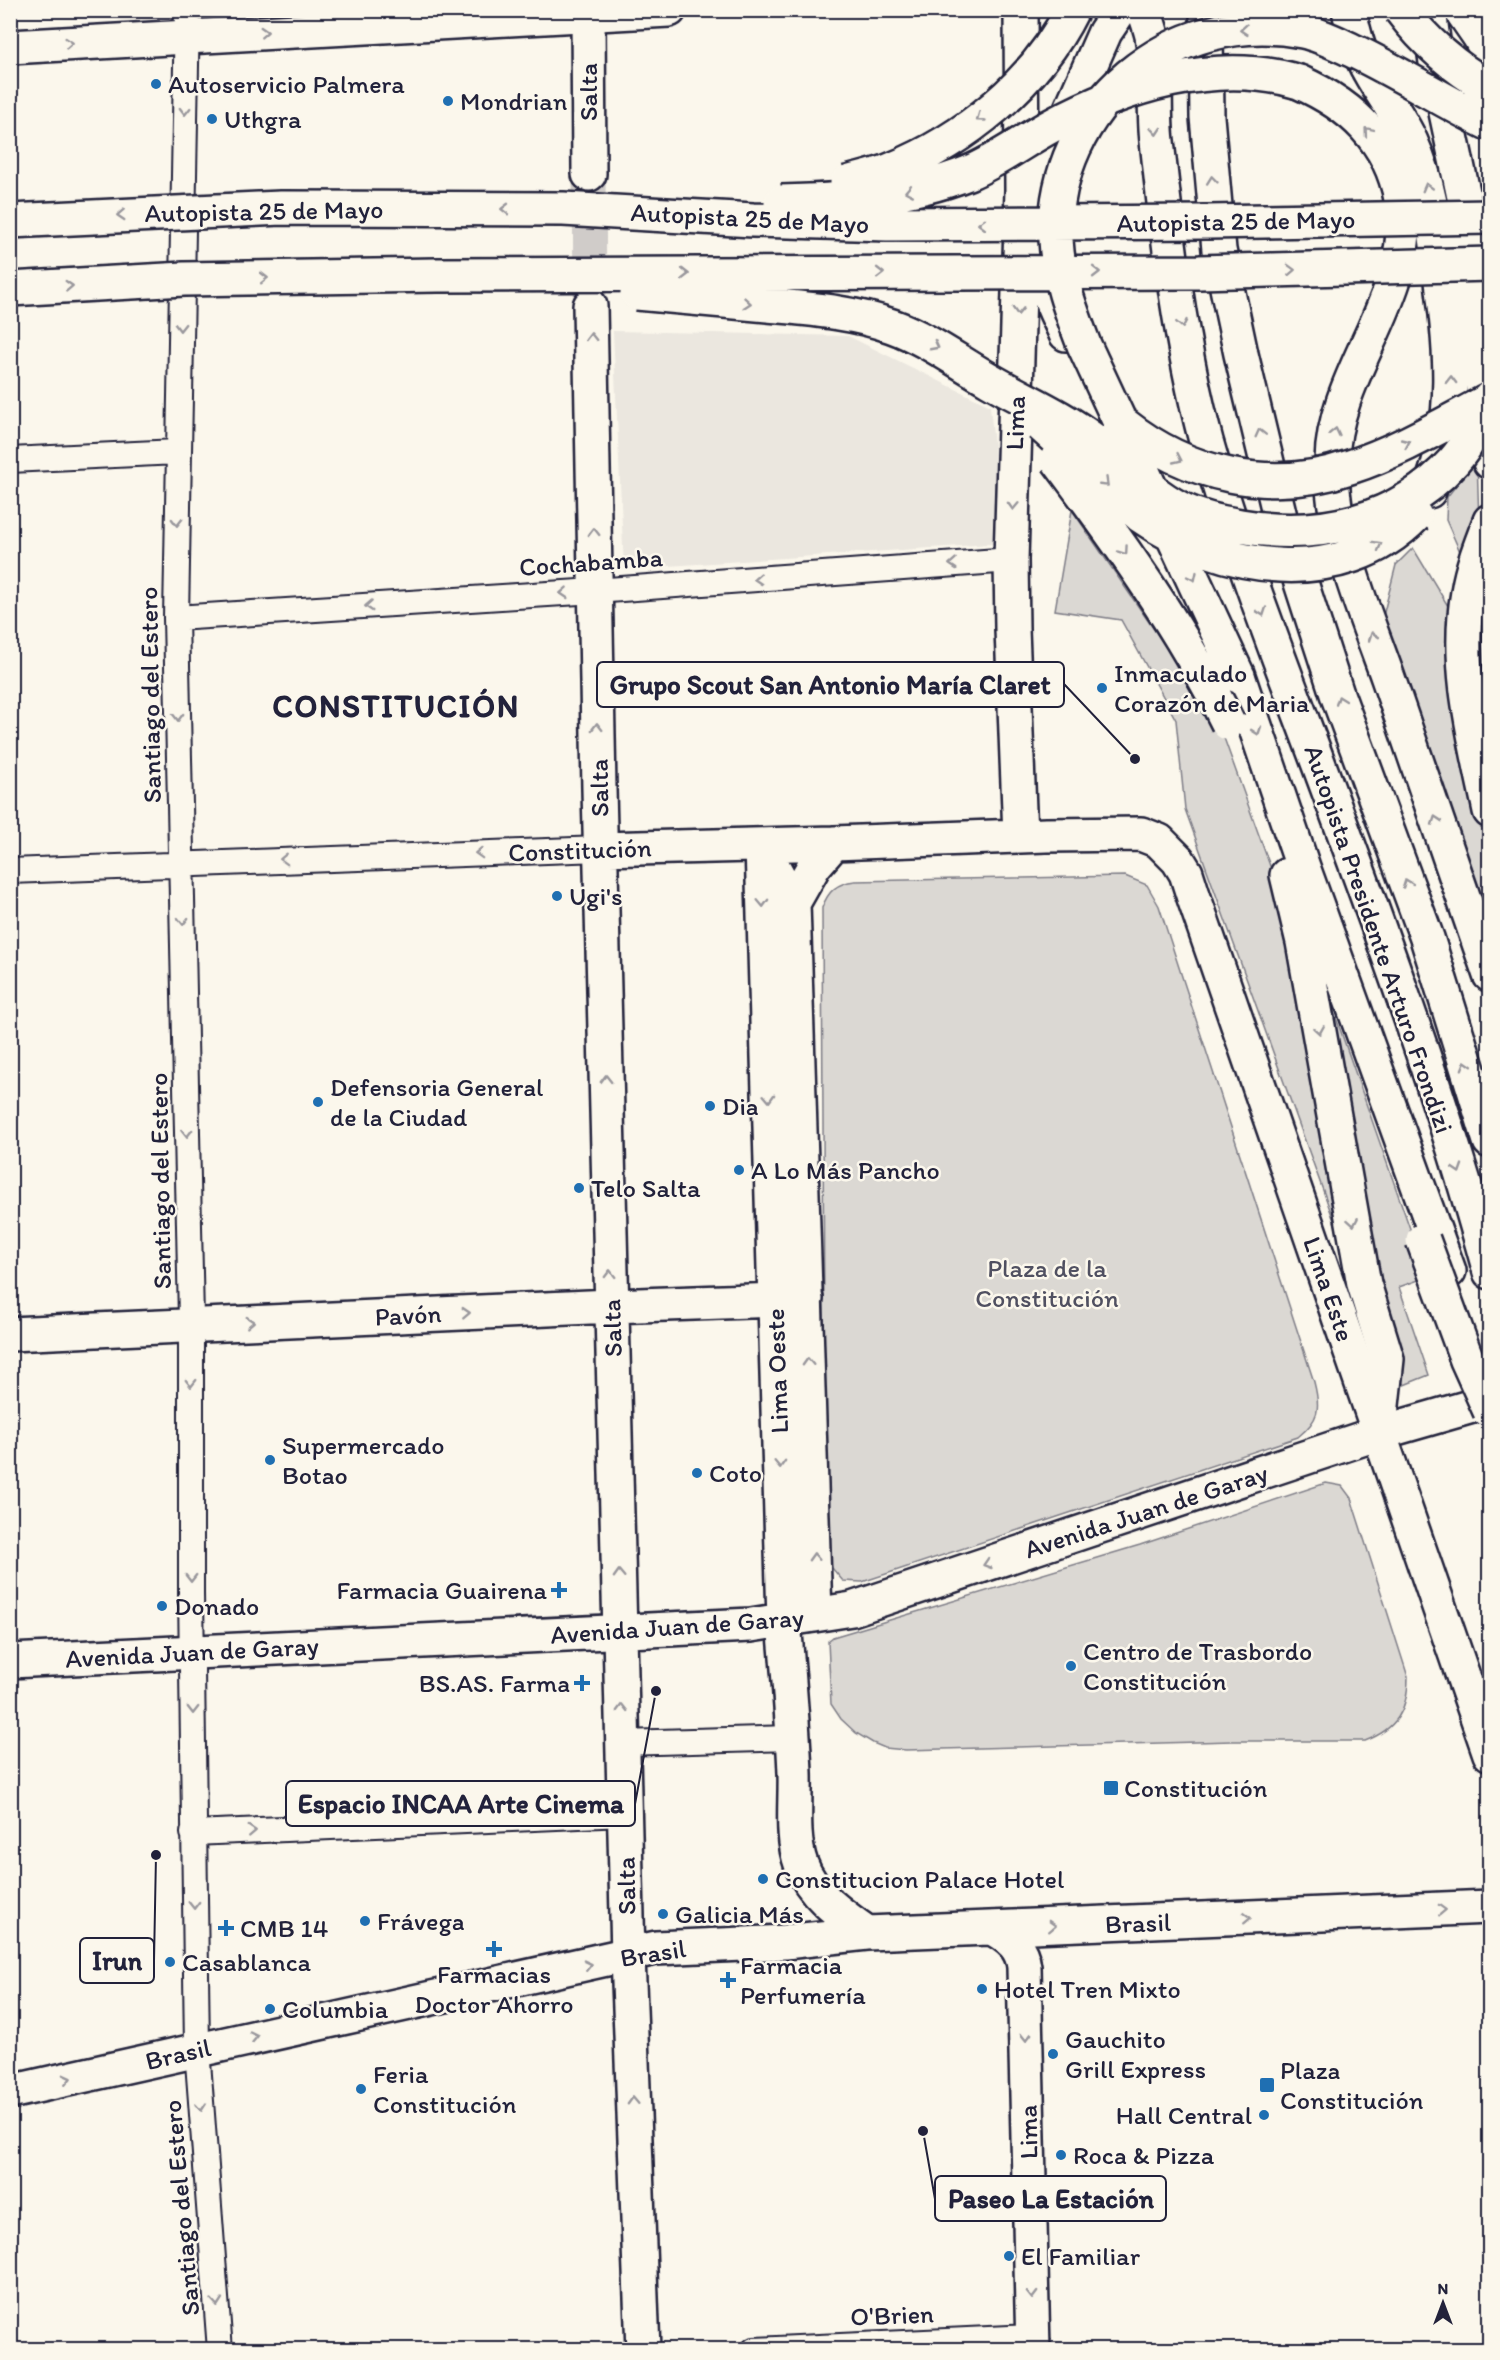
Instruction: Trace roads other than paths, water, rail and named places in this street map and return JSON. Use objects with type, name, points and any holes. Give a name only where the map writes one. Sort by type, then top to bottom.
[{"type":"main road","points":[[10,47],[187,23],[669,10]]},
{"type":"main road","name":"Lima","points":[[1020,836],[1011,560],[1022,190],[1021,10]]},
{"type":"main road","points":[[754,202],[867,178],[889,171],[935,148],[986,114],[1024,80],[1046,53],[1072,10]]},
{"type":"main road","points":[[1120,10],[1105,33],[1058,138],[1042,180],[1039,232],[1048,292],[1078,362],[1112,413],[1139,437],[1172,457],[1189,464],[1240,477],[1295,478],[1326,474],[1348,468],[1418,438],[1490,399]]},
{"type":"main road","name":"Autopista Presidente Arturo Frondizi","points":[[1144,10],[1152,36],[1156,133],[1168,251],[1205,438],[1224,502],[1267,626],[1381,934],[1490,1272]]},
{"type":"main road","name":"Autopista Presidente Arturo Frondizi","points":[[1208,10],[1206,29],[1207,106],[1219,250],[1241,354],[1285,532],[1337,694],[1427,938],[1490,1141]]},
{"type":"main road","points":[[989,379],[1141,516],[1194,546],[1218,554],[1267,564],[1300,565],[1330,562],[1372,549],[1403,529],[1424,503],[1436,474],[1450,410],[1451,367],[1447,318],[1432,202],[1423,171],[1410,140],[1367,69],[1349,10]]},
{"type":"main road","points":[[1401,10],[1442,54],[1471,77],[1490,88]]},
{"type":"main road","points":[[1430,10],[1439,82],[1464,197],[1490,462]]},
{"type":"main road","points":[[1461,10],[1490,56]]},
{"type":"main road","name":"Salta","points":[[588,12],[589,174]]},
{"type":"main road","points":[[1490,124],[1373,61],[1322,37],[1286,29],[1247,29],[1194,39],[1160,53],[1146,62],[1120,82],[1093,114],[1072,150],[1059,195],[1056,227],[1059,261],[1070,308],[1084,345],[1238,676],[1429,1236],[1467,1360],[1490,1411]]},
{"type":"main road","points":[[563,209],[871,197],[932,186],[979,168],[1070,116],[1119,96],[1172,80],[1208,74],[1242,73],[1286,78],[1328,95],[1358,119],[1382,149],[1401,197],[1402,234],[1395,276],[1345,400],[1336,429],[1332,460],[1334,502],[1346,552],[1370,627],[1490,975]]},
{"type":"main road","points":[[1022,190],[1058,138]]},
{"type":"main road","name":"Autopista 25 de Mayo","points":[[10,221],[281,208],[563,209],[753,220],[887,224],[1490,217]]},
{"type":"main road","name":"Autopista 25 de Mayo","points":[[10,289],[184,279],[438,274],[1199,272],[1490,264]]},
{"type":"main road","points":[[438,274],[800,308],[846,314],[892,326],[939,348],[1079,430],[1155,493],[1180,508],[1215,521],[1270,531],[1344,526],[1374,517],[1409,498],[1456,460],[1472,436],[1490,399]]},
{"type":"main road","name":"Salta","points":[[590,306],[600,849],[622,1743],[642,2349]]},
{"type":"main road","points":[[1015,402],[1150,589],[1188,649],[1228,723],[1250,774],[1490,1395]]},
{"type":"main road","points":[[1490,521],[1472,573],[1465,616],[1463,658],[1467,702],[1490,811]]},
{"type":"main road","name":"Constitución","points":[[600,849],[1020,836],[1141,834],[1150,837]]},
{"type":"main road","name":"Lima Este","points":[[1150,837],[1168,848],[1186,873],[1490,1754]]},
{"type":"main road","points":[[793,903],[814,866],[834,843]]},
{"type":"main road","name":"Lima Oeste","points":[[762,845],[793,903],[790,1300]]},
{"type":"main road","name":"Lima Oeste","points":[[762,845],[790,1300],[800,1618],[793,1738],[796,1842],[801,1865],[813,1887],[837,1911],[867,1934]]},
{"type":"main road","points":[[1286,870],[1307,964],[1364,1284],[1387,1359],[1379,1433]]},
{"type":"main road","name":"Pavón","points":[[10,1334],[611,1306],[790,1300]]},
{"type":"main road","name":"Avenida Juan de Garay","points":[[10,1661],[751,1625],[852,1609],[1379,1433],[1490,1401]]},
{"type":"main road","name":"Brasil","points":[[10,2092],[656,1948],[785,1942],[867,1934],[1490,1907]]},
{"type":"main road","name":"Lima","points":[[994,1929],[1015,1944],[1024,1960],[1033,2343]]},
{"type":"street","name":"Santiago del Estero","points":[[187,23],[177,452],[176,618],[191,1325],[193,1833],[197,2049],[220,2349]]},
{"type":"street","points":[[10,460],[177,452]]},
{"type":"street","name":"Cochabamba","points":[[176,618],[595,591],[1011,560]]},
{"type":"street","name":"Constitución","points":[[10,871],[600,849]]},
{"type":"street","points":[[622,1743],[793,1738]]},
{"type":"street","points":[[193,1833],[624,1814]]},
{"type":"street","name":"O'Brien","points":[[754,2349],[1033,2343]]},
{"type":"tunnel","points":[[589,174],[590,301]]},
{"type":"place","name":"Autoservicio Palmera","points":[[156,84]]},
{"type":"place","name":"Mondrian","points":[[448,101]]},
{"type":"place","name":"Uthgra","points":[[212,119]]},
{"type":"place","name":"Inmaculado Corazón de Maria","points":[[1102,688]]},
{"type":"place","name":"Grupo Scout San Antonio María Claret","points":[[1135,759]]},
{"type":"place","name":"Ugi's","points":[[557,896]]},
{"type":"place","name":"Defensoria General de la Ciudad","points":[[318,1102]]},
{"type":"place","name":"Dia","points":[[710,1106]]},
{"type":"place","name":"A Lo Más Pancho","points":[[739,1170]]},
{"type":"place","name":"Telo Salta","points":[[579,1188]]},
{"type":"place","name":"Supermercado Botao","points":[[270,1460]]},
{"type":"place","name":"Coto","points":[[697,1473]]},
{"type":"place","name":"Farmacia Guairena","points":[[559,1590]]},
{"type":"place","name":"Donado","points":[[162,1606]]},
{"type":"place","name":"Centro de Trasbordo Constitución","points":[[1071,1666]]},
{"type":"place","name":"BS.AS. Farma","points":[[582,1683]]},
{"type":"place","name":"Espacio INCAA Arte Cinema","points":[[656,1691]]},
{"type":"place","name":"Constitución","points":[[1111,1788]]},
{"type":"place","name":"Irun","points":[[156,1855]]},
{"type":"place","name":"Constitucion Palace Hotel","points":[[763,1879]]},
{"type":"place","name":"Galicia Más","points":[[663,1914]]},
{"type":"place","name":"Frávega","points":[[365,1921]]},
{"type":"place","name":"CMB 14","points":[[226,1928]]},
{"type":"place","name":"Farmacias Doctor Ahorro","points":[[494,1949]]},
{"type":"place","name":"Casablanca","points":[[170,1962]]},
{"type":"place","name":"Farmacia Perfumería","points":[[728,1980]]},
{"type":"place","name":"Hotel Tren Mixto","points":[[982,1989]]},
{"type":"place","name":"Columbia","points":[[270,2009]]},
{"type":"place","name":"Gauchito Grill Express","points":[[1053,2054]]},
{"type":"place","name":"Plaza Constitución","points":[[1267,2085]]},
{"type":"place","name":"Feria Constitución","points":[[361,2089]]},
{"type":"place","name":"Hall Central","points":[[1264,2115]]},
{"type":"place","name":"Paseo La Estación","points":[[923,2131]]},
{"type":"place","name":"Roca & Pizza","points":[[1061,2155]]},
{"type":"place","name":"El Familiar","points":[[1009,2256]]},
{"type":"district","name":"CONSTITUCIÓN","points":[[396,706]]},
{"type":"park label","name":"Plaza de la Constitución","points":[[1047,1283]]}]
